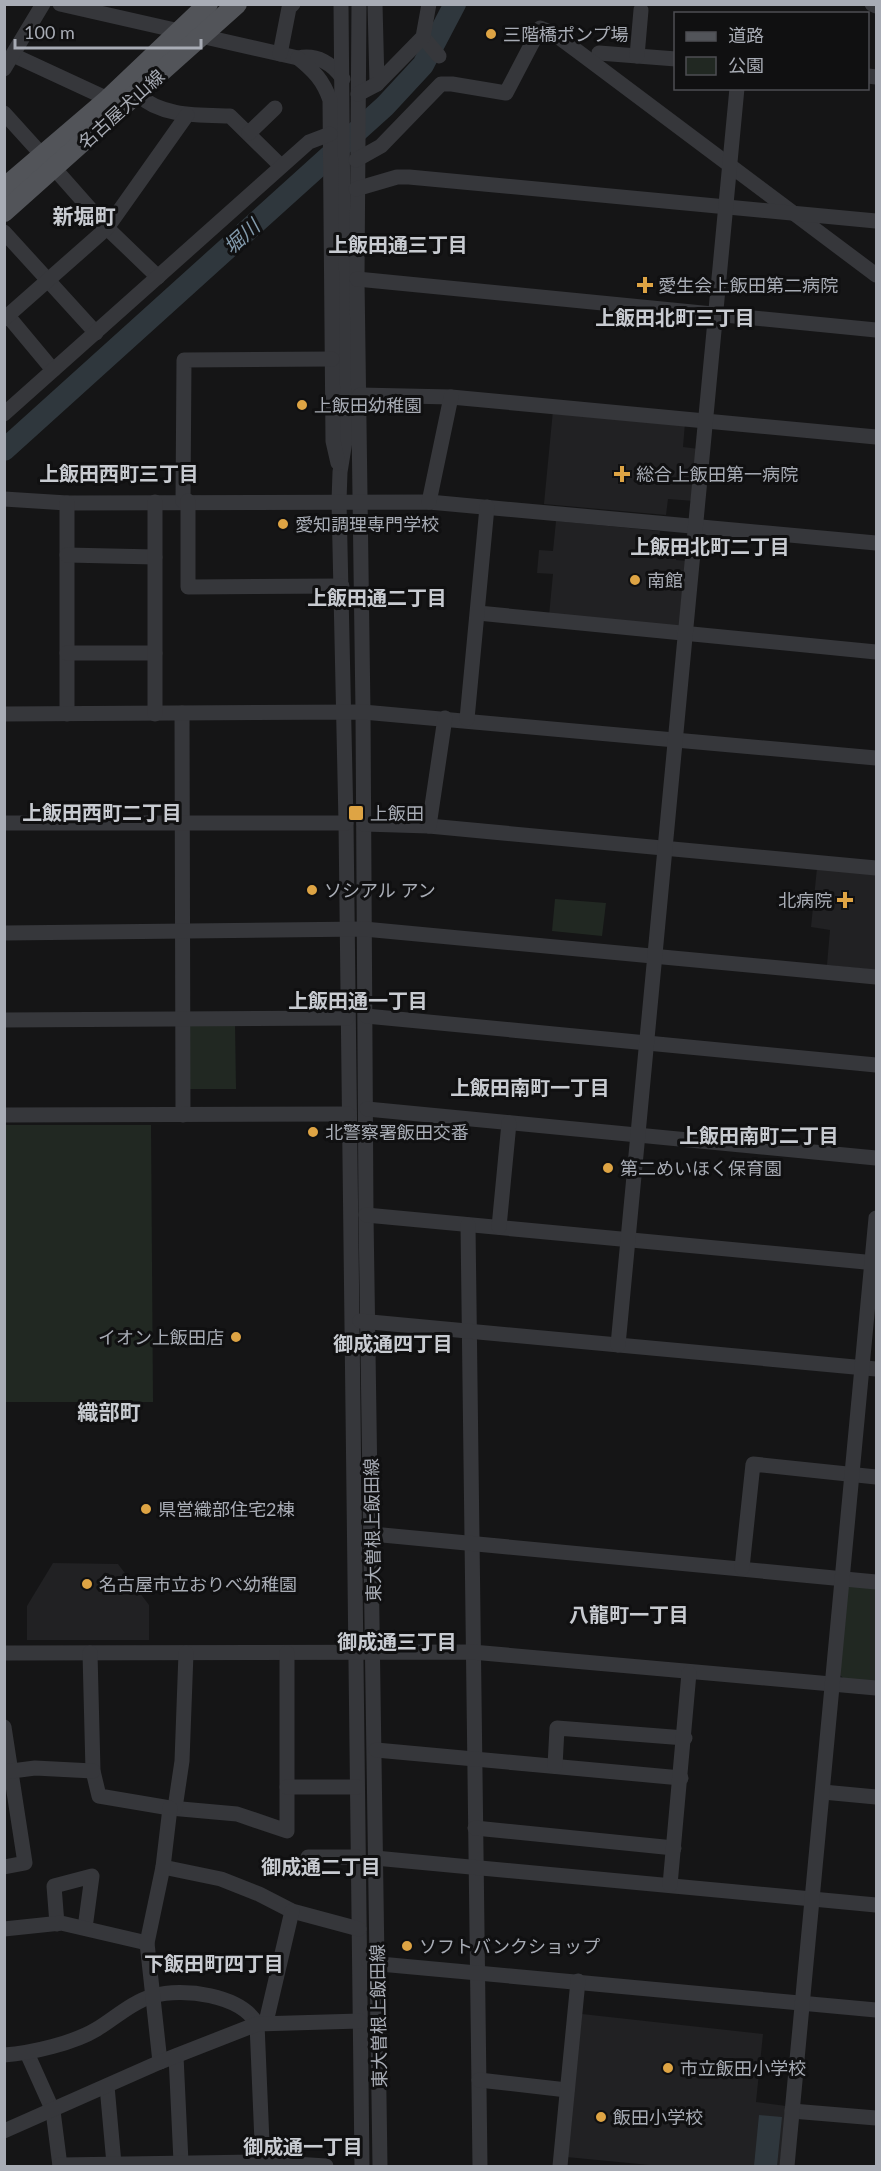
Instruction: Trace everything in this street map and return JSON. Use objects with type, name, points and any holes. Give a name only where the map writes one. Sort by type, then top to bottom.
[{"type":"main road","name":"名古屋犬山線","points":[[4,212],[108,99],[208,4]]},
{"type":"main road","name":"名古屋犬山線","points":[[4,188],[48,162],[137,94],[237,4]]},
{"type":"street","points":[[4,69],[44,4]]},
{"type":"street","points":[[60,4],[298,58],[310,67],[325,84],[330,100],[333,441],[340,472]]},
{"type":"street","points":[[280,54],[290,8],[293,4]]},
{"type":"street","points":[[340,472],[345,441],[341,4]]},
{"type":"street","name":"東大曽根上飯田線","points":[[359,4],[356,156],[360,395],[359,500],[367,1109],[366,1215],[376,1750],[375,1858],[380,2166]]},
{"type":"street","points":[[375,4],[377,84]]},
{"type":"street","points":[[872,4],[876,6]]},
{"type":"street","points":[[427,5],[425,39],[439,56]]},
{"type":"street","points":[[637,56],[641,10]]},
{"type":"street","points":[[356,156],[381,146],[441,84],[506,93],[540,28],[553,33],[798,214],[876,275]]},
{"type":"street","points":[[298,58],[305,56],[321,59],[335,67],[357,104],[425,39]]},
{"type":"street","points":[[599,53],[674,59]]},
{"type":"street","points":[[14,55],[108,99]]},
{"type":"street","points":[[618,1345],[675,739],[698,526],[737,90]]},
{"type":"street","points":[[137,94],[148,105],[187,115],[230,116],[281,166]]},
{"type":"street","points":[[249,133],[275,108]]},
{"type":"street","points":[[4,113],[106,228],[158,277]]},
{"type":"street","points":[[53,370],[6,318],[106,228],[187,115]]},
{"type":"street","points":[[4,414],[309,142],[330,140]]},
{"type":"street","points":[[356,189],[397,177],[408,177],[876,221]]},
{"type":"street","points":[[4,232],[96,333]]},
{"type":"street","points":[[357,279],[876,330]]},
{"type":"street","points":[[332,359],[184,360],[188,587],[342,586]]},
{"type":"street","points":[[360,395],[451,397],[876,436]]},
{"type":"street","points":[[429,502],[451,397]]},
{"type":"street","name":"東大曽根上飯田線","points":[[340,472],[362,2166]]},
{"type":"street","points":[[4,499],[67,502],[359,500],[429,502],[876,543]]},
{"type":"street","points":[[67,502],[67,714]]},
{"type":"street","points":[[155,502],[155,714]]},
{"type":"street","points":[[467,719],[487,507]]},
{"type":"street","points":[[67,555],[155,557]]},
{"type":"street","points":[[478,614],[876,652]]},
{"type":"street","points":[[67,652],[154,653]]},
{"type":"street","points":[[4,714],[363,712],[467,719],[876,758]]},
{"type":"street","points":[[182,713],[183,1115]]},
{"type":"street","points":[[429,826],[445,718]]},
{"type":"street","points":[[4,823],[346,823]]},
{"type":"street","points":[[364,824],[429,826],[876,868]]},
{"type":"street","points":[[4,933],[364,929],[876,977]]},
{"type":"street","points":[[366,1016],[876,1065]]},
{"type":"street","points":[[4,1020],[347,1018]]},
{"type":"street","points":[[367,1109],[876,1158]]},
{"type":"street","points":[[4,1115],[348,1114]]},
{"type":"street","points":[[499,1227],[509,1123]]},
{"type":"street","points":[[366,1215],[874,1263]]},
{"type":"street","points":[[787,2166],[852,1475],[869,1368],[876,1218]]},
{"type":"street","points":[[468,1225],[480,2166]]},
{"type":"street","points":[[351,1321],[869,1368]]},
{"type":"street","points":[[742,1568],[753,1464],[876,1477]]},
{"type":"street","points":[[372,1534],[876,1582]]},
{"type":"street","points":[[4,1653],[472,1652],[833,1686],[876,1688]]},
{"type":"street","points":[[90,1653],[93,1771],[99,1796],[172,1808],[237,1814],[287,1831],[287,1653]]},
{"type":"street","points":[[160,2062],[147,1943],[182,1761],[186,1653]]},
{"type":"street","points":[[670,1885],[690,1673]]},
{"type":"street","points":[[4,1727],[8,1772],[25,1863],[4,1866]]},
{"type":"street","points":[[555,1766],[557,1728],[685,1738]]},
{"type":"street","points":[[376,1750],[681,1778]]},
{"type":"street","points":[[8,1772],[45,1768],[93,1771]]},
{"type":"street","points":[[287,1787],[357,1787]]},
{"type":"street","points":[[823,1792],[876,1797]]},
{"type":"street","points":[[475,1828],[674,1848]]},
{"type":"street","points":[[308,1857],[357,1857]]},
{"type":"street","points":[[375,1858],[876,1905]]},
{"type":"street","points":[[163,1867],[240,1886],[292,1911],[359,1929]]},
{"type":"street","points":[[57,1924],[54,1886],[92,1876],[85,1928]]},
{"type":"street","points":[[263,2164],[262,2023],[292,1911]]},
{"type":"street","points":[[4,1929],[57,1924],[85,1928],[147,1943]]},
{"type":"street","points":[[360,1962],[477,1971],[876,2010]]},
{"type":"street","points":[[560,2166],[578,1981]]},
{"type":"street","points":[[4,2055],[27,2053],[96,2029],[114,2016],[153,1996],[207,1993],[252,2014],[262,2023]]},
{"type":"street","points":[[4,2131],[160,2062],[262,2023],[360,2021]]},
{"type":"street","points":[[27,2053],[53,2111],[60,2166],[182,2162],[326,2166]]},
{"type":"street","points":[[176,2056],[182,2162]]},
{"type":"street","points":[[479,2080],[567,2090]]},
{"type":"street","points":[[107,2086],[114,2164]]},
{"type":"street","points":[[792,2111],[876,2118]]},
{"type":"shaded area","name":"総合上飯田第一病院","points":[[553,410],[685,423],[683,447],[699,449],[694,501],[668,499],[666,515],[544,504]]},
{"type":"shaded area","name":"総合上飯田第一病院","points":[[556,521],[660,531],[658,549],[677,551],[676,560],[687,561],[681,629],[549,616],[553,574],[537,573],[539,550],[553,551]]},
{"type":"shaded area","name":"北病院","points":[[817,868],[876,873],[876,970],[827,965],[830,930],[811,927]]},
{"type":"shaded area","name":"名古屋市立おりべ幼稚園","points":[[53,1563],[118,1564],[149,1605],[149,1640],[27,1640],[27,1606]]},
{"type":"shaded area","name":"市立飯田小学校","points":[[582,2014],[763,2034],[756,2102],[786,2106],[780,2166],[660,2166],[566,2157]]},
{"type":"shaded area","points":[[759,2115],[782,2117],[777,2166],[754,2166]]},
{"type":"green space","points":[[555,899],[606,903],[602,936],[552,931]]},
{"type":"green space","points":[[187,1023],[235,1023],[236,1089],[187,1089]]},
{"type":"green space","points":[[5,1125],[151,1125],[153,1402],[5,1402]]},
{"type":"green space","points":[[851,1586],[876,1589],[876,1682],[844,1679],[840,1675],[847,1588]]},
{"type":"waterway","name":"堀川","points":[[4,450],[385,106],[423,65],[455,4]]},
{"type":"place","name":"三階橋ポンプ場","points":[[491,34]]},
{"type":"place","name":"愛生会上飯田第二病院","points":[[645,285]]},
{"type":"place","name":"上飯田幼稚園","points":[[302,405]]},
{"type":"place","name":"総合上飯田第一病院","points":[[622,474]]},
{"type":"place","name":"愛知調理専門学校","points":[[283,524]]},
{"type":"place","name":"南館","points":[[635,580]]},
{"type":"place","name":"上飯田","points":[[356,813]]},
{"type":"place","name":"ソシアル アン","points":[[312,890]]},
{"type":"place","name":"北病院","points":[[845,900]]},
{"type":"place","name":"北警察署飯田交番","points":[[313,1132]]},
{"type":"place","name":"第二めいほく保育園","points":[[608,1168]]},
{"type":"place","name":"イオン上飯田店","points":[[236,1337]]},
{"type":"place","name":"県営織部住宅2棟","points":[[146,1509]]},
{"type":"place","name":"名古屋市立おりべ幼稚園","points":[[87,1584]]},
{"type":"place","name":"ソフトバンクショップ","points":[[407,1946]]},
{"type":"place","name":"市立飯田小学校","points":[[668,2068]]},
{"type":"place","name":"飯田小学校","points":[[601,2117]]},
{"type":"district","name":"新堀町","points":[[84,215]]},
{"type":"district","name":"上飯田通三丁目","points":[[398,244]]},
{"type":"district","name":"上飯田北町三丁目","points":[[675,317]]},
{"type":"district","name":"上飯田西町三丁目","points":[[119,473]]},
{"type":"district","name":"上飯田北町二丁目","points":[[710,546]]},
{"type":"district","name":"上飯田通二丁目","points":[[377,597]]},
{"type":"district","name":"上飯田西町二丁目","points":[[102,812]]},
{"type":"district","name":"上飯田通一丁目","points":[[358,1000]]},
{"type":"district","name":"上飯田南町一丁目","points":[[530,1087]]},
{"type":"district","name":"上飯田南町二丁目","points":[[759,1135]]},
{"type":"district","name":"御成通四丁目","points":[[393,1343]]},
{"type":"district","name":"織部町","points":[[109,1411]]},
{"type":"district","name":"八龍町一丁目","points":[[629,1614]]},
{"type":"district","name":"御成通三丁目","points":[[397,1641]]},
{"type":"district","name":"御成通二丁目","points":[[321,1866]]},
{"type":"district","name":"下飯田町四丁目","points":[[214,1963]]},
{"type":"district","name":"御成通一丁目","points":[[303,2146]]}]
